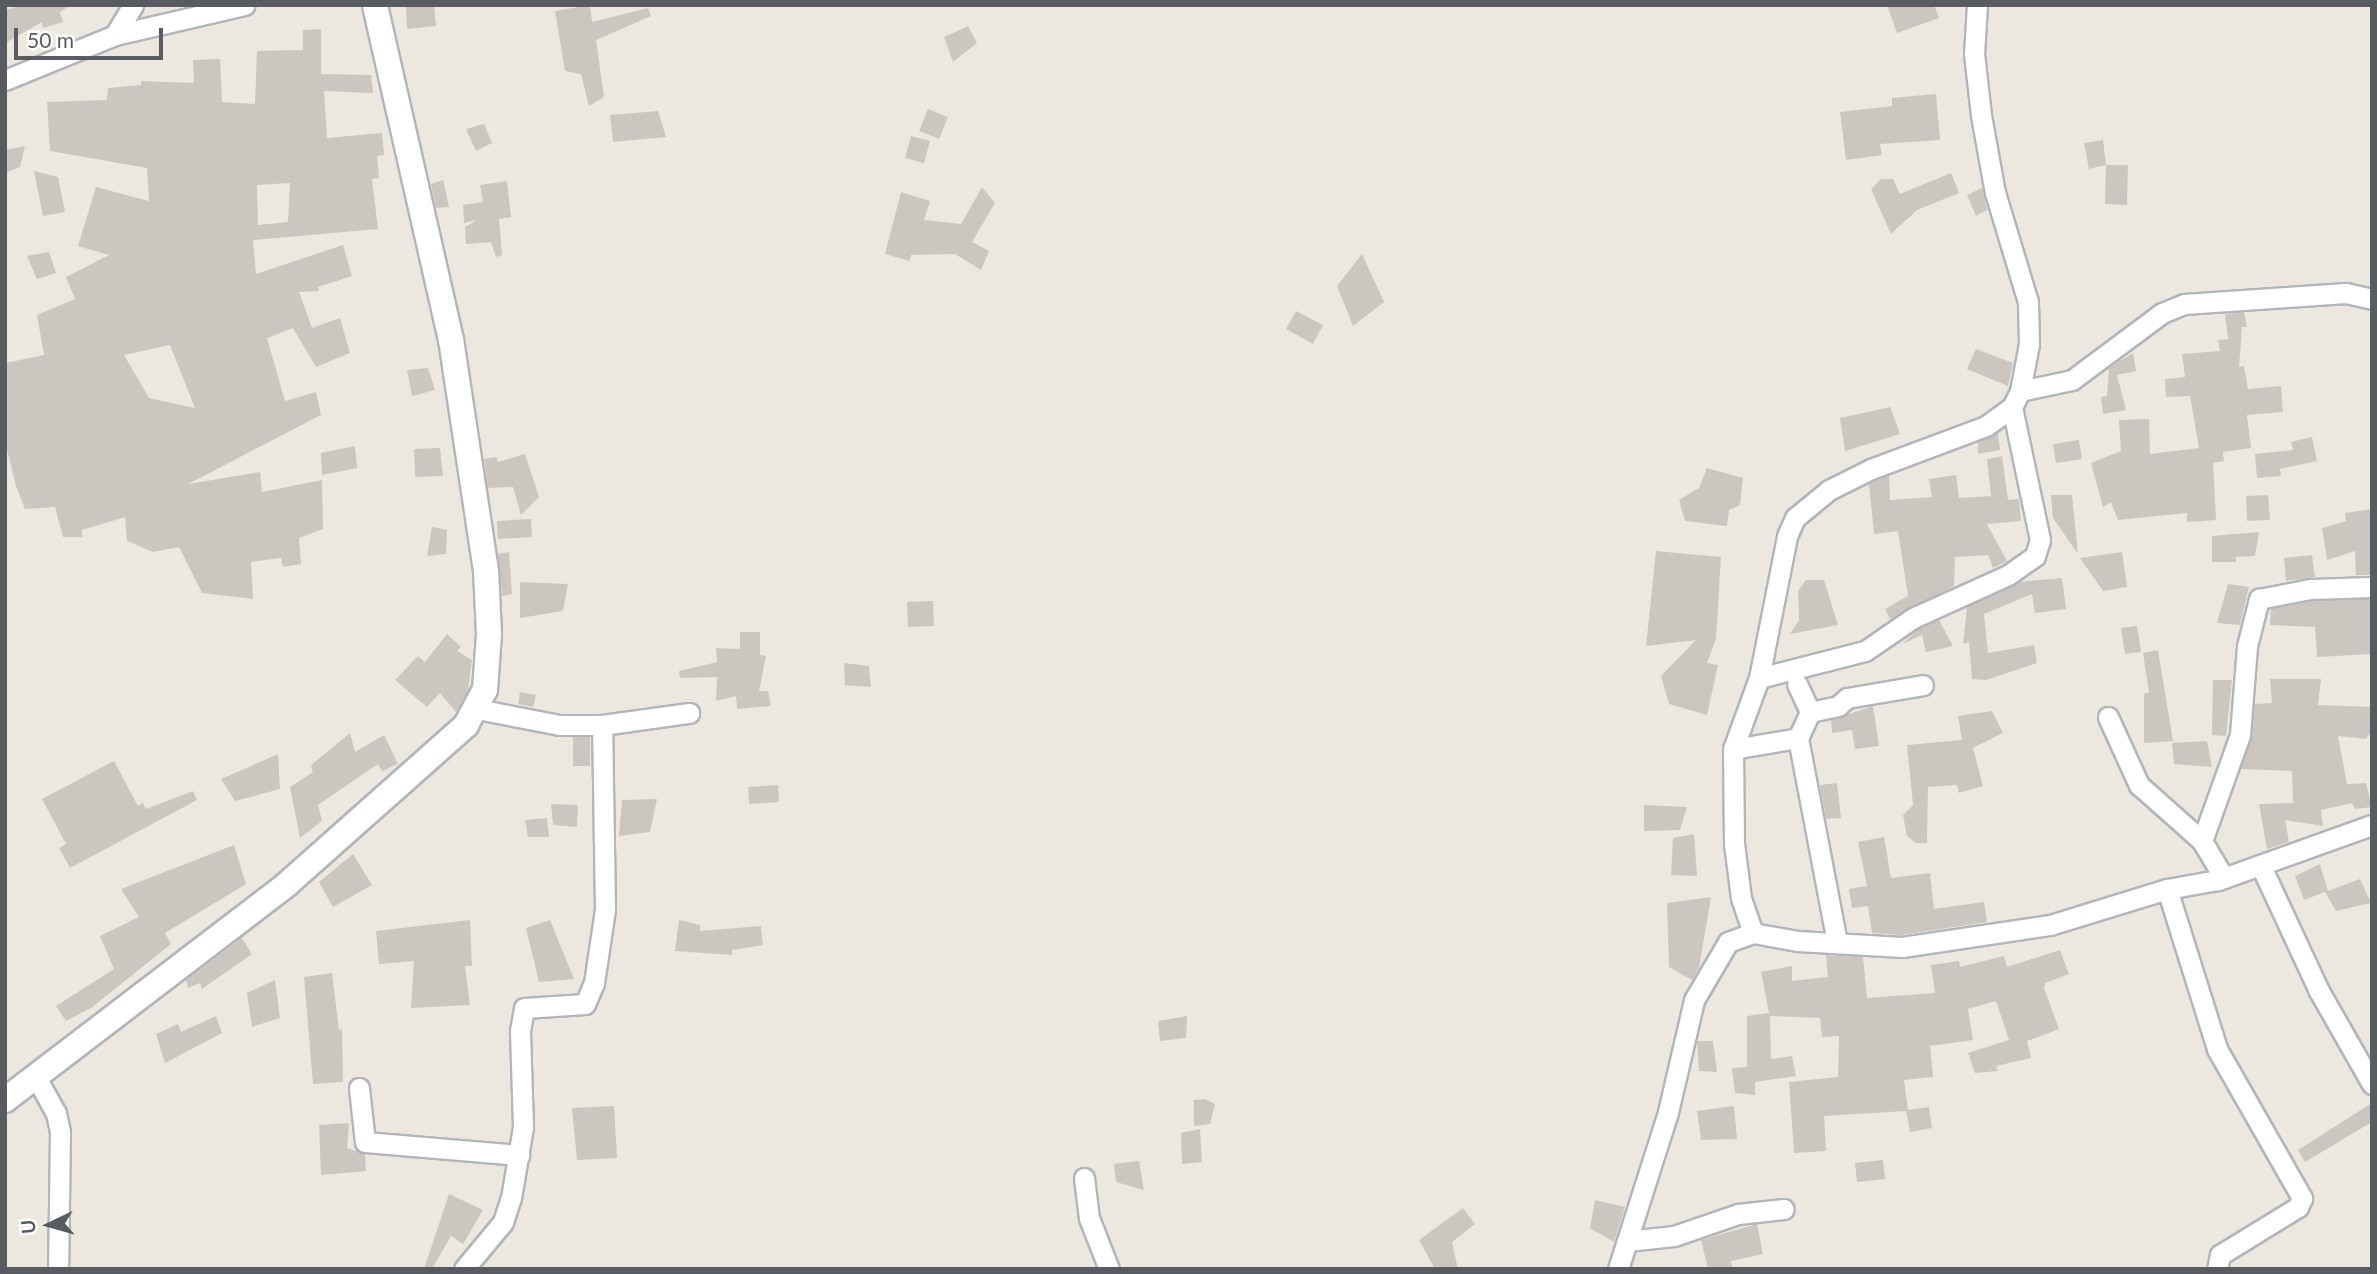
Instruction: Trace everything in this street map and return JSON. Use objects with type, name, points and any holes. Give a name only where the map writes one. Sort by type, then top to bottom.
[{"type":"street","points":[[116,35],[133,5]]},
{"type":"street","points":[[5,80],[116,35],[245,5]]},
{"type":"street","points":[[5,1100],[37,1079],[286,885],[404,783],[477,709],[489,663],[486,571],[440,282],[374,5]]},
{"type":"street","points":[[1759,678],[1865,651],[1913,618],[2008,575],[2035,556],[2040,545],[2016,399],[2029,344],[2026,290],[2004,223],[1975,76],[1977,5]]},
{"type":"street","points":[[1753,933],[1741,898],[1734,843],[1733,749],[1759,678],[1787,536],[1795,518],[1829,491],[1871,469],[1967,435],[2016,399],[2072,380],[2162,313],[2185,304],[2346,293],[2372,299]]},
{"type":"street","points":[[2202,841],[2240,735],[2247,646],[2259,598],[2310,589],[2372,587]]},
{"type":"street","points":[[1797,684],[1810,712],[1798,738],[1837,942]]},
{"type":"street","points":[[1810,712],[1838,706],[1847,698],[1923,685]]},
{"type":"street","points":[[477,709],[559,725],[603,725],[689,713]]},
{"type":"street","points":[[2108,717],[2140,785],[2152,800],[2202,841],[2224,878]]},
{"type":"street","points":[[464,1269],[505,1219],[519,1155],[524,1008],[584,1004],[598,965],[607,843],[603,725]]},
{"type":"street","points":[[1733,749],[1798,738]]},
{"type":"street","points":[[1618,1269],[1668,1112],[1694,1000],[1728,942],[1753,933],[1902,947],[2050,925],[2167,889],[2224,878],[2372,825]]},
{"type":"street","points":[[2261,866],[2319,991],[2372,1084]]},
{"type":"street","points":[[2167,889],[2217,1049],[2302,1198],[2298,1208],[2220,1255],[2217,1269]]},
{"type":"street","points":[[37,1079],[57,1114],[60,1132],[58,1269]]},
{"type":"street","points":[[359,1088],[365,1142],[519,1155]]},
{"type":"street","points":[[1084,1178],[1089,1218],[1109,1269]]},
{"type":"street","points":[[1627,1241],[1674,1236],[1738,1214],[1783,1209]]},
{"type":"building","points":[[24,5],[71,5],[60,12],[63,22],[43,28],[42,22],[5,43],[5,10]]},
{"type":"building","points":[[406,5],[434,5],[436,26],[407,29]]},
{"type":"building","points":[[590,5],[592,22],[648,8],[651,16],[596,40],[604,97],[589,106],[581,74],[565,71],[555,11]]},
{"type":"building","points":[[1887,5],[1934,5],[1939,18],[1897,33]]},
{"type":"building","points":[[968,26],[977,43],[953,62],[944,37]]},
{"type":"building","points":[[321,29],[321,74],[371,75],[373,93],[324,91],[327,138],[382,133],[384,155],[377,156],[379,178],[372,179],[378,229],[253,240],[256,274],[343,245],[352,276],[318,287],[319,291],[299,292],[312,328],[340,318],[350,353],[316,367],[293,328],[267,338],[285,401],[316,392],[321,415],[188,484],[260,472],[262,492],[322,480],[323,529],[299,538],[301,564],[283,567],[281,558],[251,562],[253,599],[202,593],[179,547],[153,552],[127,541],[125,517],[82,530],[82,537],[63,537],[55,507],[25,509],[16,486],[5,441],[5,363],[44,355],[37,315],[75,299],[66,277],[109,255],[78,246],[96,187],[149,201],[147,168],[50,151],[47,102],[107,100],[108,88],[141,85],[141,81],[194,83],[193,60],[220,59],[222,102],[255,104],[257,51],[303,50],[303,30]],"holes":[[[290,183],[288,222],[258,225],[257,185]],[[170,345],[195,408],[149,398],[124,355]]]},
{"type":"building","points":[[1936,94],[1940,140],[1880,144],[1882,155],[1846,160],[1840,112],[1892,106],[1892,98]]},
{"type":"building","points":[[928,109],[948,117],[939,139],[919,131]]},
{"type":"building","points":[[658,111],[666,137],[613,142],[610,115]]},
{"type":"building","points":[[484,124],[492,143],[476,151],[466,129]]},
{"type":"building","points":[[911,136],[930,141],[924,163],[905,158]]},
{"type":"building","points":[[2103,140],[2106,165],[2089,169],[2084,143]]},
{"type":"building","points":[[25,146],[20,167],[5,173],[5,150]]},
{"type":"building","points":[[2106,165],[2128,165],[2127,205],[2105,204]]},
{"type":"building","points":[[34,171],[58,177],[65,212],[43,216]]},
{"type":"building","points":[[1951,173],[1959,193],[1917,210],[1891,234],[1871,189],[1881,179],[1893,179],[1900,194]]},
{"type":"building","points":[[443,180],[449,207],[436,208],[431,184]]},
{"type":"building","points":[[507,181],[511,217],[499,219],[502,255],[496,257],[491,242],[466,244],[465,227],[477,220],[464,223],[463,205],[483,202],[480,185]]},
{"type":"building","points":[[982,187],[995,203],[972,242],[989,251],[981,270],[955,254],[911,255],[910,261],[885,254],[901,192],[930,201],[924,220],[961,224]]},
{"type":"building","points":[[1982,188],[1987,210],[1976,216],[1967,195]]},
{"type":"building","points":[[49,252],[56,273],[37,279],[27,256]]},
{"type":"building","points":[[1362,254],[1384,302],[1353,326],[1337,286]]},
{"type":"building","points":[[1296,311],[1323,325],[1313,344],[1286,329]]},
{"type":"building","points":[[2244,312],[2247,327],[2242,327],[2239,367],[2244,366],[2248,389],[2281,386],[2283,412],[2247,415],[2251,448],[2223,452],[2224,461],[2213,463],[2216,520],[2187,522],[2187,513],[2118,520],[2111,502],[2103,507],[2091,463],[2121,451],[2119,420],[2149,419],[2150,454],[2199,448],[2190,396],[2166,397],[2165,379],[2185,377],[2182,354],[2220,351],[2218,340],[2228,339],[2225,314]]},
{"type":"building","points":[[1976,349],[2013,363],[2008,386],[1967,369]]},
{"type":"building","points":[[2133,353],[2136,371],[2117,375],[2126,410],[2103,414],[2101,397],[2107,396],[2109,368]]},
{"type":"building","points":[[428,368],[435,390],[412,396],[407,370]]},
{"type":"building","points":[[1890,407],[1900,434],[1845,451],[1840,418]]},
{"type":"building","points":[[1998,433],[2000,450],[1978,454],[1978,442]]},
{"type":"building","points":[[2312,437],[2317,461],[2280,469],[2281,476],[2257,478],[2255,454],[2293,450],[2291,442]]},
{"type":"building","points":[[2079,440],[2082,459],[2056,463],[2053,444]]},
{"type":"building","points":[[355,446],[357,468],[322,475],[321,453]]},
{"type":"building","points":[[440,448],[443,476],[415,477],[414,449]]},
{"type":"building","points":[[525,454],[539,497],[521,515],[513,487],[488,488],[484,459],[496,457],[498,462]]},
{"type":"building","points":[[2002,456],[2008,500],[2019,499],[2021,521],[1987,524],[2007,561],[1993,568],[1988,555],[1955,557],[1954,586],[1890,619],[1885,609],[1908,596],[1898,531],[1874,534],[1869,484],[1889,475],[1890,500],[1932,497],[1929,479],[1956,475],[1959,498],[1991,496],[1987,459]]},
{"type":"building","points":[[1707,468],[1743,478],[1740,505],[1729,510],[1727,526],[1685,521],[1679,500],[1699,488]]},
{"type":"building","points":[[2051,495],[2072,495],[2078,554],[2053,518]]},
{"type":"building","points":[[2268,495],[2270,520],[2247,521],[2246,496]]},
{"type":"building","points":[[2372,509],[2372,575],[2356,575],[2355,551],[2327,560],[2322,528],[2346,521],[2345,513]]},
{"type":"building","points":[[531,519],[532,537],[498,539],[497,521]]},
{"type":"building","points":[[432,527],[447,530],[446,554],[427,556]]},
{"type":"building","points":[[2259,532],[2255,556],[2236,557],[2236,562],[2212,562],[2212,536]]},
{"type":"building","points":[[1656,551],[1721,557],[1716,639],[1707,663],[1718,665],[1707,715],[1669,704],[1661,676],[1696,640],[1646,646]]},
{"type":"building","points":[[509,552],[512,594],[502,596],[498,554]]},
{"type":"building","points":[[2122,552],[2127,587],[2103,591],[2080,558]]},
{"type":"building","points":[[2312,555],[2315,577],[2286,581],[2284,558]]},
{"type":"building","points":[[2062,578],[2066,609],[2035,613],[2032,594],[1984,614],[1988,653],[2034,645],[2037,663],[1986,680],[1972,679],[1969,642],[1963,644],[1967,607],[2019,582]]},
{"type":"building","points":[[1806,580],[1824,580],[1838,625],[1790,634],[1799,620],[1798,591]]},
{"type":"building","points":[[520,582],[568,584],[563,611],[520,618]]},
{"type":"building","points":[[2228,584],[2249,587],[2240,625],[2217,623]]},
{"type":"building","points":[[2372,599],[2372,654],[2317,657],[2315,627],[2270,625],[2271,609],[2311,601]]},
{"type":"building","points":[[933,601],[934,626],[908,627],[907,602]]},
{"type":"building","points":[[1939,620],[1953,646],[1926,652],[1922,635],[1902,644],[1919,629]]},
{"type":"building","points":[[2137,626],[2141,652],[2125,654],[2121,628]]},
{"type":"building","points":[[740,632],[760,632],[760,655],[766,656],[759,691],[768,691],[771,706],[737,709],[736,696],[716,701],[717,677],[680,678],[679,671],[717,662],[716,648],[740,649]]},
{"type":"building","points":[[447,634],[461,647],[457,651],[472,660],[468,690],[456,712],[440,693],[427,707],[395,680],[418,656],[425,662]]},
{"type":"building","points":[[2158,650],[2173,741],[2144,743],[2144,693],[2149,693],[2143,653]]},
{"type":"building","points":[[844,663],[869,666],[871,687],[845,685]]},
{"type":"building","points":[[2270,679],[2321,679],[2318,705],[2372,707],[2372,730],[2366,739],[2338,736],[2347,784],[2366,783],[2372,807],[2355,809],[2352,803],[2321,810],[2323,826],[2285,820],[2289,842],[2267,849],[2259,804],[2293,803],[2292,771],[2241,769],[2252,736],[2255,704],[2272,703]]},
{"type":"building","points":[[2213,680],[2232,680],[2226,736],[2212,735]]},
{"type":"building","points":[[520,692],[536,695],[533,707],[518,704]]},
{"type":"building","points":[[1873,706],[1879,746],[1855,749],[1852,730],[1832,733],[1831,720]]},
{"type":"building","points":[[1992,711],[2003,733],[1973,748],[1983,786],[1959,793],[1957,785],[1928,787],[1927,843],[1916,843],[1907,836],[1903,815],[1913,805],[1907,745],[1962,740],[1958,716]]},
{"type":"building","points":[[350,733],[355,752],[384,735],[398,764],[382,771],[378,764],[318,805],[322,821],[300,838],[290,787],[313,772],[311,765]]},
{"type":"building","points":[[573,737],[590,737],[590,766],[573,766]]},
{"type":"building","points":[[2207,741],[2212,767],[2174,764],[2172,743]]},
{"type":"building","points":[[278,754],[280,789],[235,801],[221,779]]},
{"type":"building","points":[[114,761],[138,806],[143,803],[146,809],[193,791],[197,800],[70,868],[59,848],[66,844],[42,799]]},
{"type":"building","points":[[1837,783],[1841,818],[1826,819],[1820,785]]},
{"type":"building","points":[[778,785],[779,802],[749,804],[748,787]]},
{"type":"building","points":[[657,799],[650,832],[619,836],[622,800]]},
{"type":"building","points":[[551,804],[578,805],[577,827],[553,825]]},
{"type":"building","points":[[1644,805],[1687,807],[1680,830],[1644,831]]},
{"type":"building","points":[[547,818],[549,837],[528,837],[525,820]]},
{"type":"building","points":[[1694,834],[1697,876],[1671,875],[1673,838]]},
{"type":"building","points":[[1884,837],[1891,878],[1930,873],[1934,909],[1984,902],[1987,922],[1901,935],[1872,933],[1868,906],[1852,908],[1849,889],[1867,886],[1858,842]]},
{"type":"building","points":[[234,845],[246,884],[165,933],[171,944],[91,1008],[66,1021],[56,1006],[114,969],[100,936],[139,917],[121,889]]},
{"type":"building","points":[[353,854],[372,885],[333,907],[319,882]]},
{"type":"building","points":[[2320,864],[2328,891],[2360,879],[2371,903],[2336,911],[2325,892],[2304,900],[2295,876]]},
{"type":"building","points":[[1711,897],[1699,968],[1692,980],[1669,967],[1667,903]]},
{"type":"building","points":[[470,920],[472,966],[465,966],[470,1005],[411,1008],[414,961],[379,964],[376,931]]},
{"type":"building","points":[[550,920],[574,979],[539,982],[526,928]]},
{"type":"building","points":[[679,920],[700,925],[700,931],[761,926],[763,945],[732,950],[732,955],[675,951]]},
{"type":"building","points":[[242,938],[252,954],[202,989],[200,983],[188,988],[186,980]]},
{"type":"building","points":[[2060,950],[2069,974],[2045,983],[2044,988],[2059,1029],[2027,1041],[2031,1058],[1996,1066],[1998,1071],[1975,1073],[1968,1053],[2009,1040],[1996,1001],[1968,1009],[1973,1040],[1930,1046],[1933,1077],[1904,1080],[1908,1110],[1929,1107],[1932,1128],[1910,1132],[1906,1111],[1824,1116],[1826,1151],[1794,1153],[1789,1082],[1838,1077],[1839,1036],[1822,1037],[1820,1018],[1770,1016],[1771,1059],[1792,1056],[1796,1076],[1755,1082],[1755,1095],[1735,1093],[1732,1068],[1747,1067],[1747,1016],[1769,1013],[1761,972],[1792,966],[1792,981],[1828,977],[1826,955],[1863,957],[1867,998],[1935,993],[1931,965],[1959,961],[1960,967],[2004,956],[2007,967]]},
{"type":"building","points":[[332,973],[339,1030],[342,1029],[343,1082],[313,1084],[304,977]]},
{"type":"building","points":[[275,980],[280,1018],[252,1027],[247,993]]},
{"type":"building","points":[[216,1016],[222,1033],[165,1063],[156,1034],[178,1024],[181,1032]]},
{"type":"building","points":[[1187,1016],[1186,1038],[1160,1041],[1158,1021]]},
{"type":"building","points":[[1697,1041],[1713,1041],[1717,1072],[1699,1071]]},
{"type":"building","points":[[1205,1099],[1215,1104],[1210,1124],[1194,1126],[1194,1100]]},
{"type":"building","points":[[2372,1103],[2372,1122],[2305,1162],[2298,1150]]},
{"type":"building","points":[[614,1106],[617,1158],[577,1160],[572,1108]]},
{"type":"building","points":[[1734,1106],[1737,1139],[1701,1140],[1697,1111]]},
{"type":"building","points":[[349,1123],[347,1148],[365,1154],[366,1171],[321,1175],[319,1125]]},
{"type":"building","points":[[1200,1129],[1202,1162],[1182,1164],[1181,1133]]},
{"type":"building","points":[[1883,1160],[1885,1179],[1857,1182],[1855,1163]]},
{"type":"building","points":[[1139,1161],[1144,1190],[1116,1182],[1114,1164]]},
{"type":"building","points":[[449,1194],[483,1210],[463,1244],[451,1236],[432,1269],[424,1269]]},
{"type":"building","points":[[1595,1200],[1625,1207],[1614,1242],[1590,1228]]},
{"type":"building","points":[[1463,1208],[1475,1224],[1452,1242],[1458,1269],[1435,1269],[1419,1240]]},
{"type":"building","points":[[1757,1224],[1763,1254],[1731,1261],[1733,1269],[1708,1269],[1701,1240]]}]
